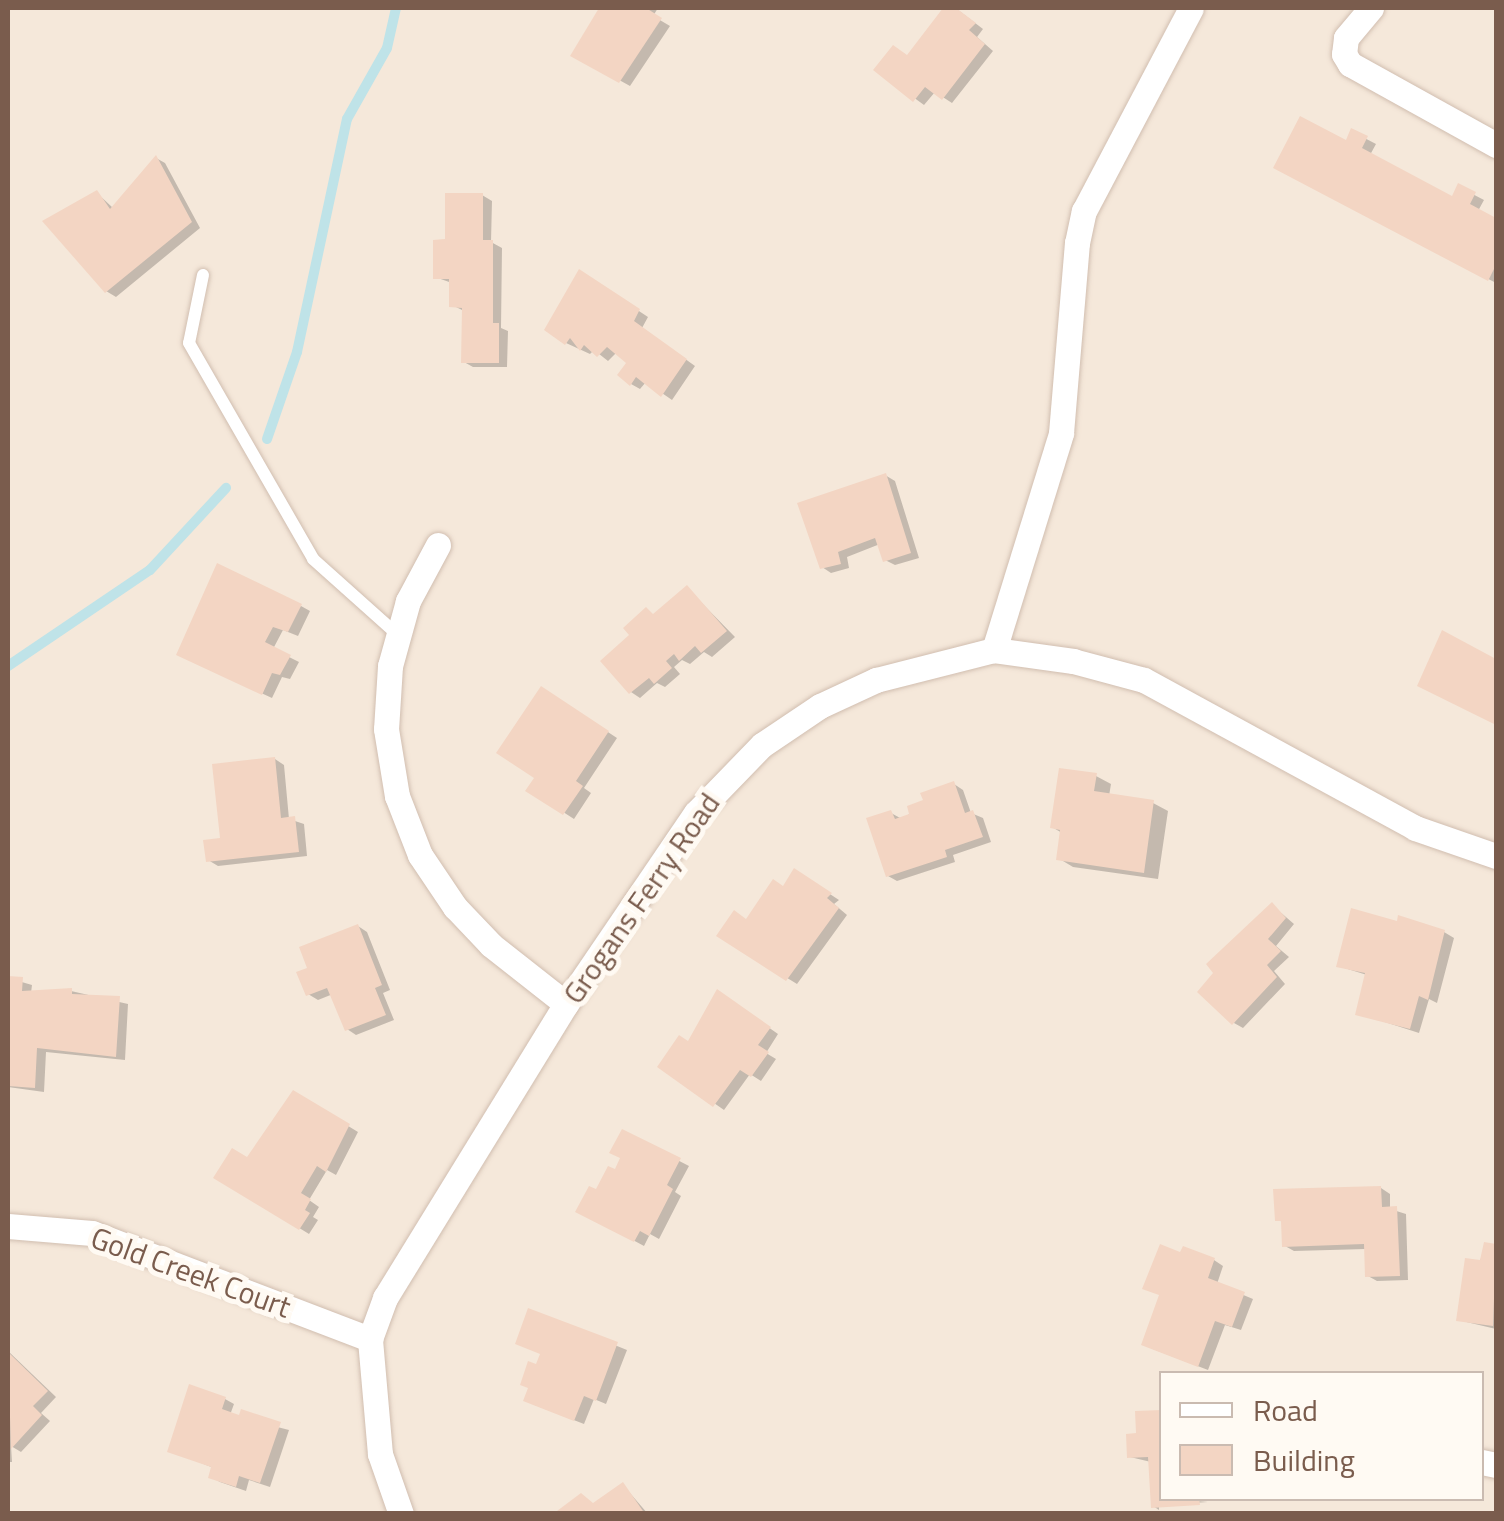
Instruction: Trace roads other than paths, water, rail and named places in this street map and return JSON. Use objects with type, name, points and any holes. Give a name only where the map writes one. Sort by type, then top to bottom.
[{"type":"street","points":[[994,650],[1062,433],[1077,243],[1084,211],[1190,8]]},
{"type":"street","points":[[1370,8],[1346,38],[1344,54],[1350,64],[1496,145]]},
{"type":"street","points":[[438,545],[408,600],[390,666],[386,729],[397,796],[420,855],[455,907],[492,945],[566,1004]]},
{"type":"street","name":"Grogans Ferry Road","points":[[401,1514],[380,1454],[370,1339],[386,1298],[566,1004],[696,813],[762,744],[820,706],[876,680],[994,650],[1073,661],[1144,680],[1414,828],[1496,856]]},
{"type":"street","name":"Gold Creek Court","points":[[8,1226],[92,1233],[370,1339]]},
{"type":"lane","points":[[203,275],[189,342],[313,559],[398,635]]},
{"type":"waterway","points":[[267,439],[297,352],[347,119],[387,48],[396,8]]},
{"type":"waterway","points":[[8,666],[150,570],[226,488]]}]
